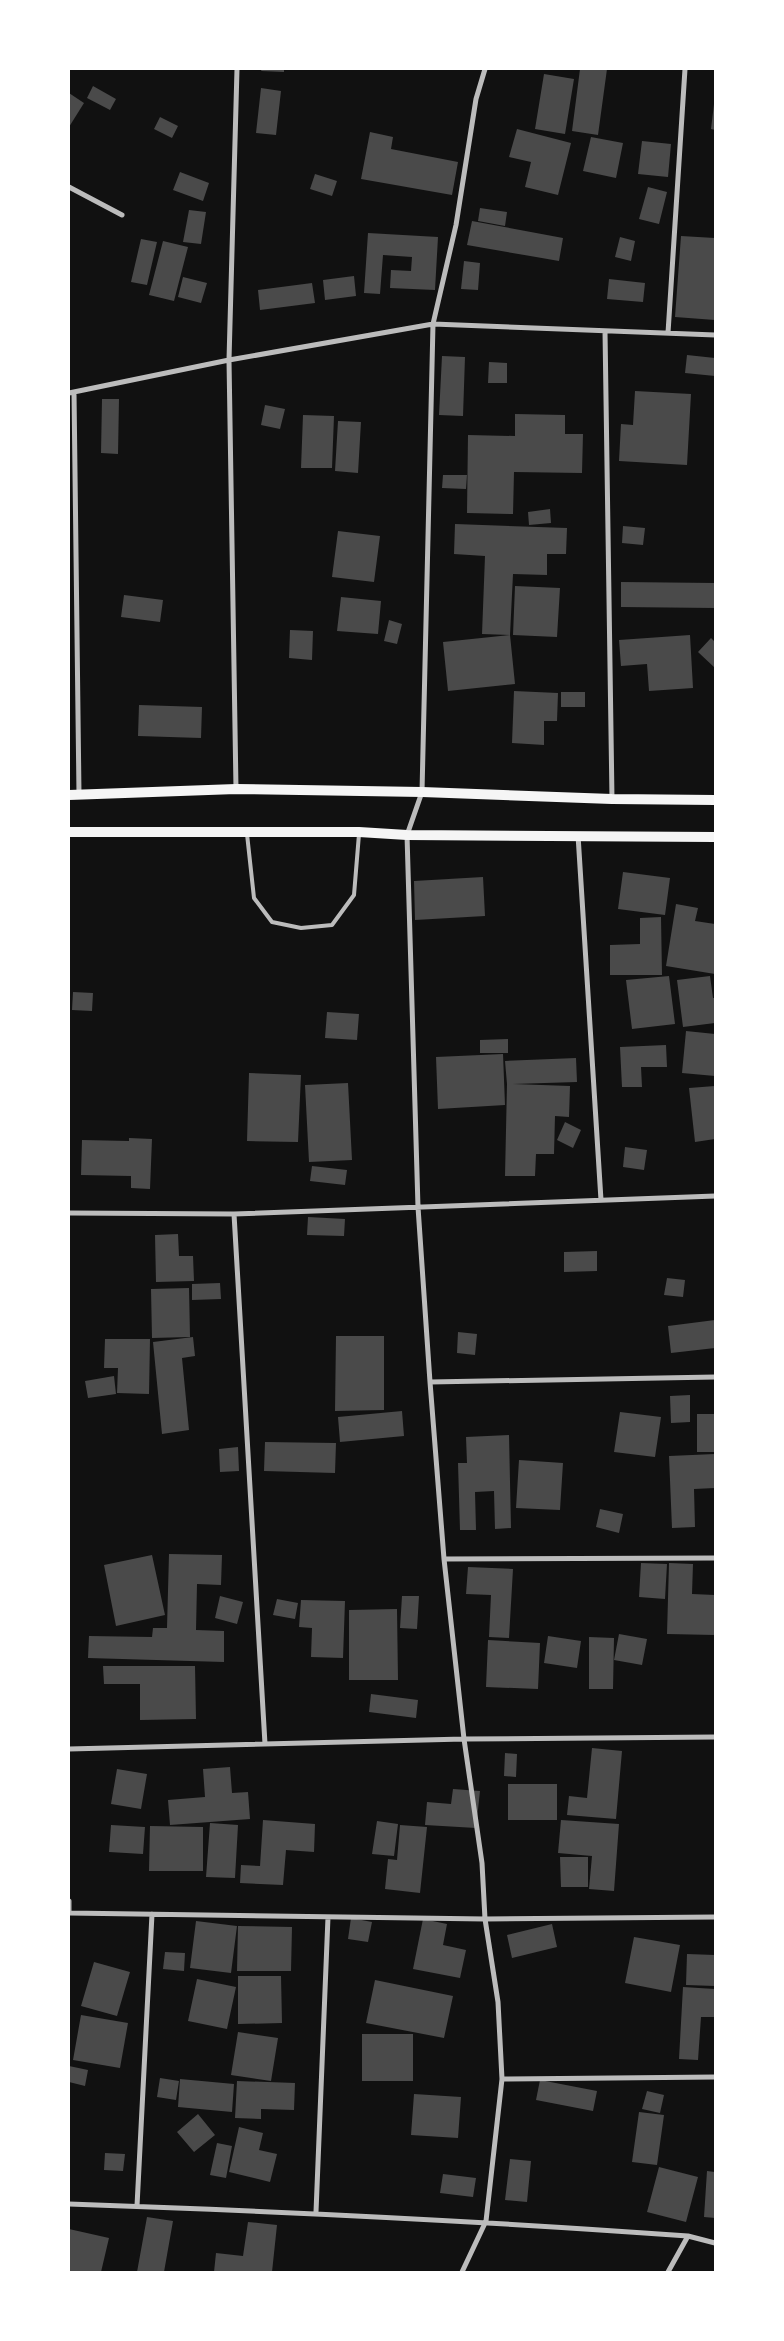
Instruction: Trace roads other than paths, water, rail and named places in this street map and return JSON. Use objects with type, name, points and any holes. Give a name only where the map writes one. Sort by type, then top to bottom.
[{"type":"main road","points":[[74,795],[236,789],[715,800]]},
{"type":"main road","points":[[69,832],[246,831],[715,837]]},
{"type":"street","points":[[236,789],[229,360],[237,69]]},
{"type":"street","points":[[462,2272],[486,2221],[502,2079],[498,2002],[485,1919],[482,1863],[464,1740],[444,1559],[430,1382],[418,1207],[407,834],[422,792],[433,324],[456,225],[476,99],[486,69]]},
{"type":"street","points":[[668,334],[686,69]]},
{"type":"street","points":[[69,187],[122,215]]},
{"type":"street","points":[[74,795],[71,392],[229,360],[433,324],[715,335]]},
{"type":"street","points":[[605,331],[612,799]]},
{"type":"street","points":[[578,834],[601,1200]]},
{"type":"street","points":[[69,1213],[234,1214],[715,1196]]},
{"type":"street","points":[[234,1214],[265,1744]]},
{"type":"street","points":[[430,1382],[715,1377]]},
{"type":"street","points":[[444,1559],[715,1558]]},
{"type":"street","points":[[69,1749],[464,1740],[715,1737]]},
{"type":"street","points":[[69,1901],[69,1913],[485,1919],[715,1917]]},
{"type":"street","points":[[138,2206],[152,1914]]},
{"type":"street","points":[[316,2212],[328,1917]]},
{"type":"street","points":[[502,2079],[715,2077]]},
{"type":"street","points":[[69,2204],[316,2212],[486,2221],[688,2236],[715,2243]]},
{"type":"street","points":[[668,2272],[688,2236]]},
{"type":"lane","points":[[246,831],[254,898],[272,922],[301,928],[332,925],[354,894],[359,832]]}]
